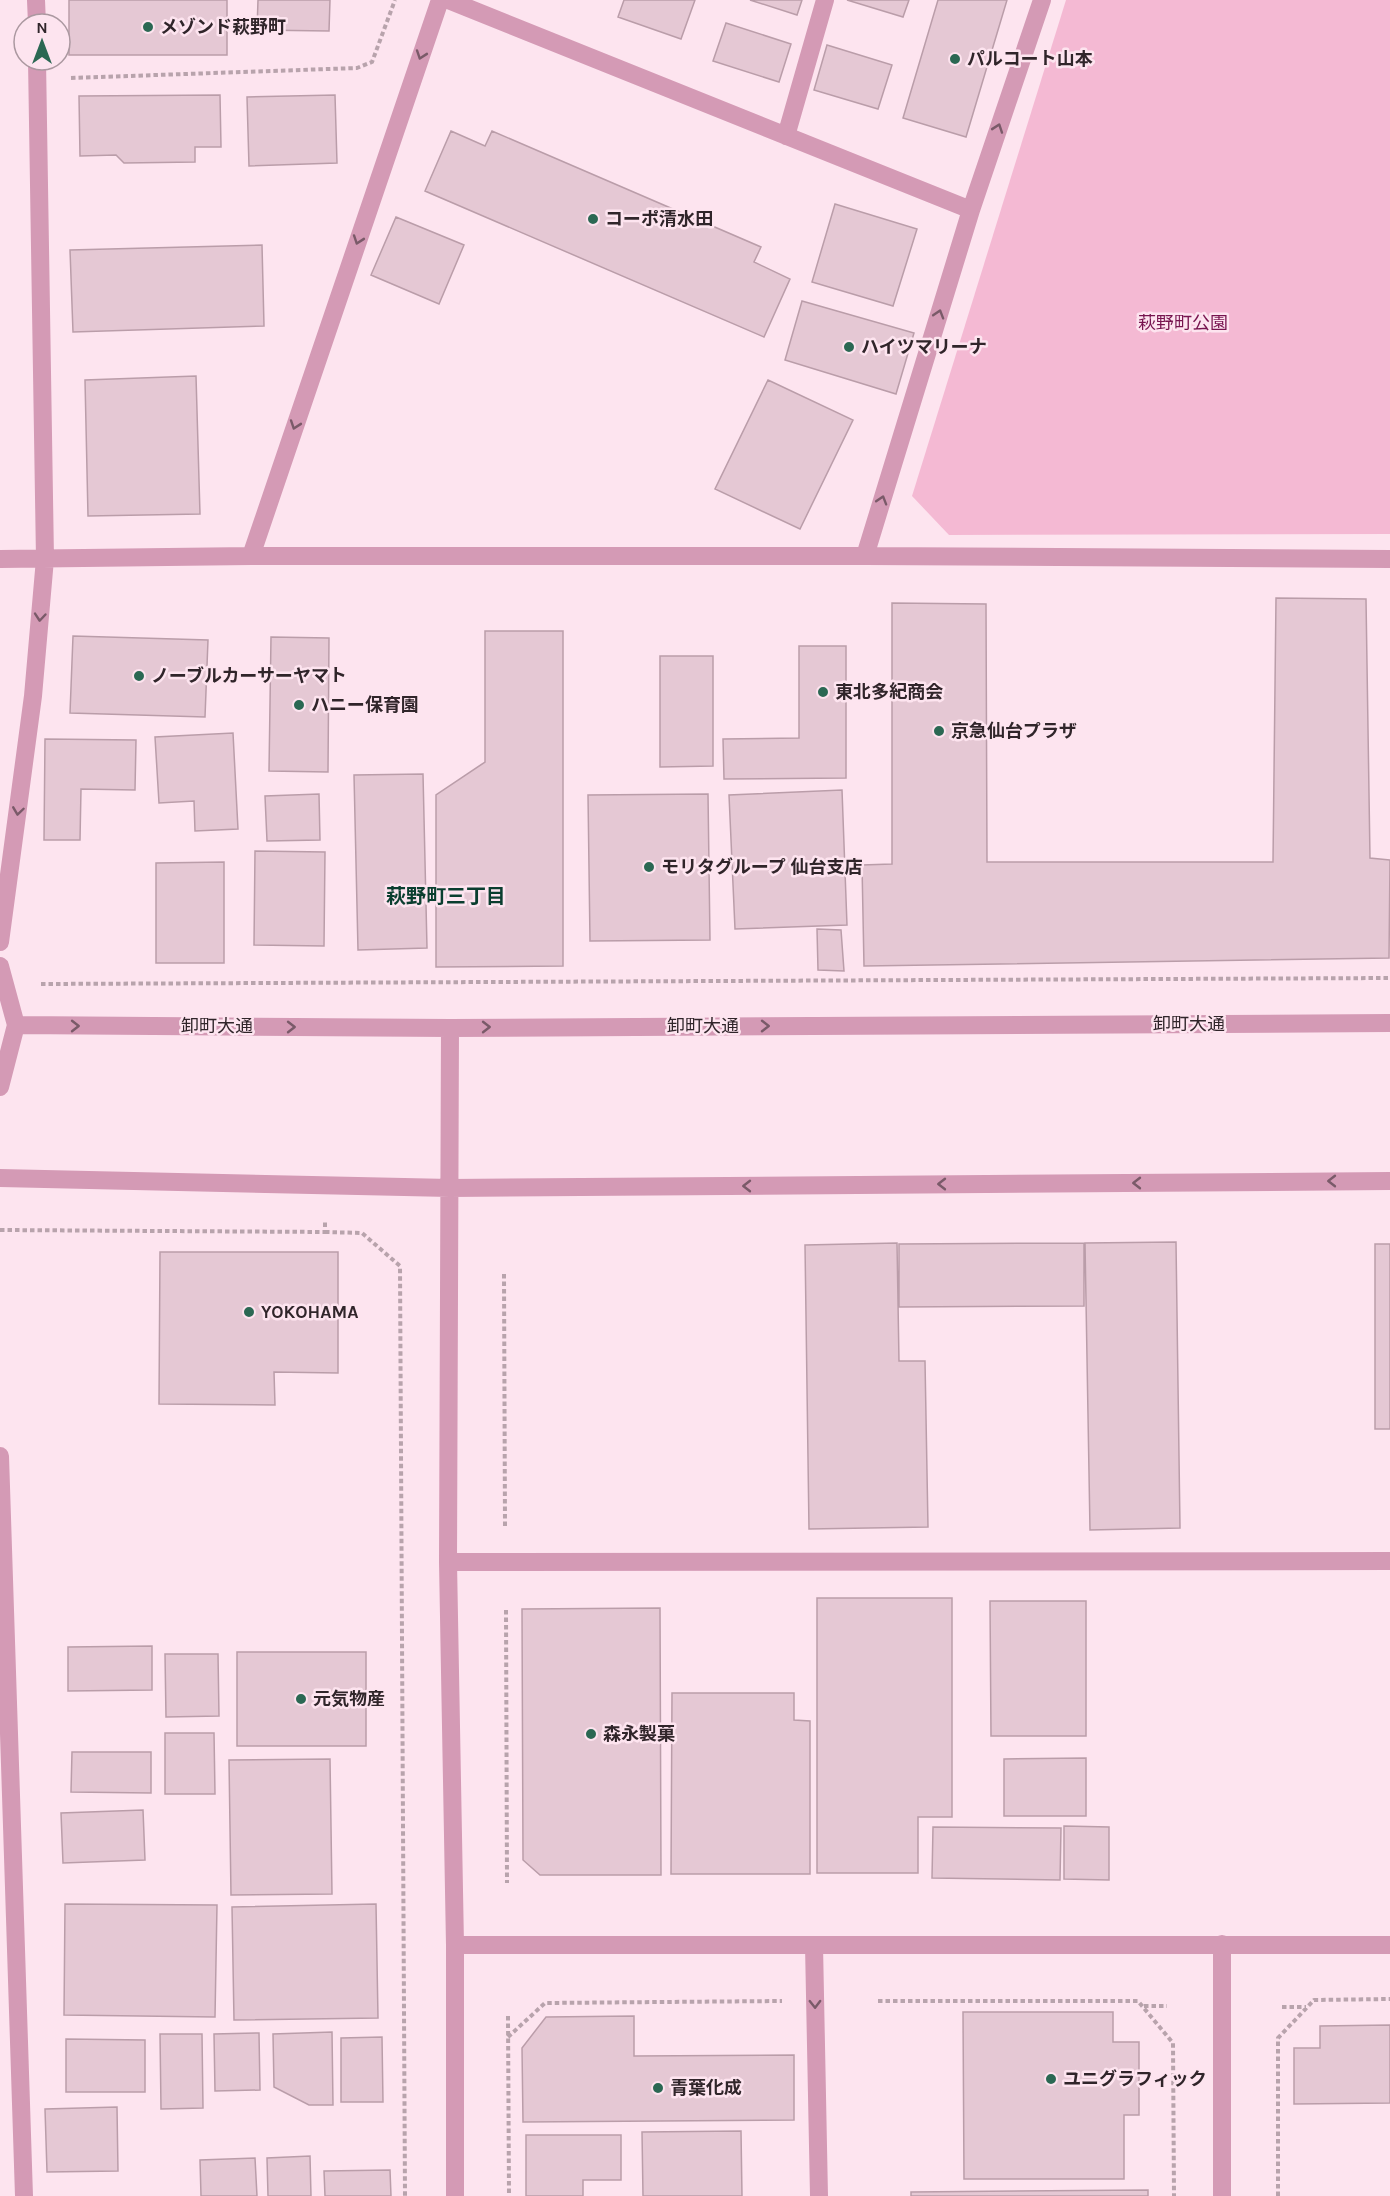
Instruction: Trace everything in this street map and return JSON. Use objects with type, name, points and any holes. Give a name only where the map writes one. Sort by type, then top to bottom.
[{"type":"street","points":[[251,556],[440,0]]},
{"type":"street","points":[[448,0],[971,210]]},
{"type":"street","points":[[786,136],[825,0]]},
{"type":"street","points":[[865,556],[971,210],[1042,0]]},
{"type":"street","points":[[0,942],[33,696],[45,559],[38,72]]},
{"type":"street","points":[[0,559],[251,556],[1390,559]]},
{"type":"street","points":[[0,966],[16,1025],[0,1087]]},
{"type":"street","name":"卸町大通","points":[[16,1025],[450,1028],[1390,1023]]},
{"type":"street","points":[[450,1028],[448,1562],[455,1945],[455,2196]]},
{"type":"street","points":[[0,1178],[450,1188],[1390,1181]]},
{"type":"street","points":[[0,1456],[3,1644],[24,2196]]},
{"type":"street","points":[[448,1562],[1390,1561]]},
{"type":"street","points":[[1222,1944],[1222,2196]]},
{"type":"street","points":[[455,1945],[1390,1945]]},
{"type":"street","points":[[814,1945],[819,2196]]},
{"type":"path","points":[[38,79],[357,68],[372,62],[395,0]]},
{"type":"path","points":[[5,985],[1390,978]]},
{"type":"path","points":[[325,1213],[325,1232]]},
{"type":"path","points":[[0,1230],[362,1233],[400,1266],[405,2196]]},
{"type":"path","points":[[504,1274],[506,1527]]},
{"type":"path","points":[[506,1610],[507,1883]]},
{"type":"path","points":[[1278,2196],[1278,2038],[1314,2000],[1390,1999]]},
{"type":"path","points":[[508,2037],[545,2003],[789,2001]]},
{"type":"path","points":[[878,2001],[1138,2001],[1173,2043],[1174,2196]]},
{"type":"path","points":[[1143,2006],[1167,2006]]},
{"type":"path","points":[[1282,2007],[1307,2007]]},
{"type":"path","points":[[508,2016],[509,2196]]},
{"type":"green space","name":"萩野町公園","points":[[1066,0],[1390,0],[1390,534],[949,535],[912,496]]},
{"type":"building","name":"メゾンド萩野町","points":[[69,0],[227,0],[227,55],[72,55],[72,12],[69,12]]},
{"type":"building","points":[[258,0],[330,0],[329,31],[257,30]]},
{"type":"building","points":[[624,0],[695,0],[681,39],[618,17]]},
{"type":"building","points":[[750,0],[802,0],[797,15]]},
{"type":"building","points":[[847,0],[909,0],[903,17]]},
{"type":"building","name":"パルコート山本","points":[[938,0],[1007,0],[966,137],[903,118]]},
{"type":"building","points":[[726,23],[791,44],[779,82],[713,61]]},
{"type":"building","points":[[827,45],[892,65],[878,109],[814,90]]},
{"type":"building","points":[[220,95],[221,147],[195,147],[195,162],[124,163],[116,155],[80,156],[79,96]]},
{"type":"building","points":[[335,95],[337,163],[249,166],[247,97]]},
{"type":"building","name":"コーポ清水田","points":[[451,131],[485,146],[492,131],[761,247],[754,262],[790,279],[764,337],[425,191]]},
{"type":"building","points":[[835,204],[917,229],[893,306],[812,282]]},
{"type":"building","points":[[396,217],[464,245],[439,304],[371,275]]},
{"type":"building","points":[[262,245],[264,326],[73,332],[70,250]]},
{"type":"building","name":"ハイツマリーナ","points":[[802,301],[914,333],[896,394],[785,360]]},
{"type":"building","points":[[196,376],[200,514],[88,516],[85,380]]},
{"type":"building","points":[[768,380],[853,420],[800,529],[715,489]]},
{"type":"building","name":"京急仙台プラザ","points":[[1276,598],[1366,599],[1370,858],[1390,860],[1389,958],[864,966],[862,865],[892,864],[892,603],[986,604],[987,862],[1273,862]]},
{"type":"building","points":[[485,631],[563,631],[563,966],[436,967],[436,795],[485,762]]},
{"type":"building","name":"ノーブルカーサーヤマト","points":[[73,636],[208,640],[205,717],[70,713]]},
{"type":"building","name":"ハニー保育園","points":[[271,637],[329,638],[328,772],[269,771]]},
{"type":"building","name":"東北多紀商会","points":[[799,646],[846,646],[846,778],[724,779],[723,739],[799,738]]},
{"type":"building","points":[[660,656],[713,656],[713,766],[660,767]]},
{"type":"building","points":[[233,733],[238,829],[195,831],[194,801],[159,803],[155,737]]},
{"type":"building","points":[[45,739],[136,740],[135,790],[81,789],[80,840],[44,840]]},
{"type":"building","points":[[423,774],[427,948],[358,950],[354,775]]},
{"type":"building","points":[[842,790],[847,925],[735,929],[729,795]]},
{"type":"building","points":[[319,794],[320,840],[267,841],[265,796]]},
{"type":"building","name":"モリタグループ 仙台支店","points":[[708,794],[710,940],[590,941],[588,795]]},
{"type":"building","points":[[255,851],[325,852],[324,946],[254,945]]},
{"type":"building","points":[[224,862],[224,963],[156,963],[156,863]]},
{"type":"building","points":[[817,929],[841,930],[844,971],[818,970]]},
{"type":"building","points":[[1176,1242],[1180,1528],[1090,1530],[1085,1243]]},
{"type":"building","points":[[897,1243],[899,1361],[925,1361],[928,1527],[809,1529],[805,1245]]},
{"type":"building","points":[[1084,1243],[1084,1306],[899,1307],[899,1244]]},
{"type":"building","points":[[1375,1244],[1390,1244],[1390,1429],[1375,1429]]},
{"type":"building","name":"YOKOHAMA","points":[[160,1252],[338,1252],[338,1373],[274,1372],[275,1405],[159,1404]]},
{"type":"building","points":[[817,1598],[952,1598],[952,1817],[918,1817],[918,1873],[817,1873]]},
{"type":"building","points":[[990,1601],[1086,1601],[1086,1736],[991,1736]]},
{"type":"building","name":"森永製菓","points":[[660,1608],[661,1875],[540,1875],[523,1860],[522,1609]]},
{"type":"building","points":[[152,1646],[152,1690],[68,1691],[68,1647]]},
{"type":"building","name":"元気物産","points":[[237,1652],[366,1652],[366,1746],[237,1746]]},
{"type":"building","points":[[165,1654],[218,1654],[219,1716],[166,1717]]},
{"type":"building","points":[[672,1693],[794,1693],[794,1720],[810,1721],[810,1874],[671,1874]]},
{"type":"building","points":[[165,1733],[214,1733],[215,1794],[165,1794]]},
{"type":"building","points":[[72,1752],[151,1752],[151,1793],[71,1792]]},
{"type":"building","points":[[1086,1758],[1086,1816],[1004,1816],[1004,1759]]},
{"type":"building","points":[[330,1759],[332,1894],[231,1895],[229,1760]]},
{"type":"building","points":[[143,1810],[145,1860],[63,1863],[61,1813]]},
{"type":"building","points":[[1064,1826],[1109,1827],[1109,1880],[1064,1879]]},
{"type":"building","points":[[933,1827],[1061,1828],[1060,1880],[932,1878]]},
{"type":"building","points":[[65,1904],[217,1905],[215,2017],[64,2015]]},
{"type":"building","points":[[376,1904],[378,2018],[234,2020],[232,1907]]},
{"type":"building","name":"ユニグラフィック","points":[[963,2012],[1113,2012],[1113,2042],[1139,2042],[1139,2115],[1124,2115],[1124,2179],[964,2179]]},
{"type":"building","name":"青葉化成","points":[[634,2016],[634,2056],[794,2055],[794,2120],[523,2122],[522,2048],[546,2017]]},
{"type":"building","points":[[1390,2025],[1390,2103],[1294,2104],[1294,2048],[1320,2048],[1320,2026]]},
{"type":"building","points":[[332,2032],[333,2105],[309,2105],[274,2087],[273,2034]]},
{"type":"building","points":[[259,2033],[260,2090],[215,2091],[214,2034]]},
{"type":"building","points":[[160,2034],[202,2034],[203,2108],[161,2109]]},
{"type":"building","points":[[382,2037],[383,2102],[341,2102],[341,2038]]},
{"type":"building","points":[[66,2039],[145,2040],[145,2092],[66,2092]]},
{"type":"building","points":[[117,2107],[118,2171],[47,2172],[45,2109]]},
{"type":"building","points":[[741,2131],[742,2196],[643,2196],[642,2132]]},
{"type":"building","points":[[526,2135],[621,2135],[621,2180],[583,2180],[583,2196],[526,2196]]},
{"type":"building","points":[[310,2156],[311,2196],[268,2196],[267,2158]]},
{"type":"building","points":[[255,2158],[257,2196],[201,2196],[200,2160]]},
{"type":"building","points":[[390,2170],[391,2196],[325,2196],[324,2171]]},
{"type":"building","points":[[1148,2190],[1148,2196],[911,2196],[911,2192]]},
{"type":"place","name":"メゾンド萩野町","points":[[148,27]]},
{"type":"place","name":"パルコート山本","points":[[955,59]]},
{"type":"place","name":"コーポ清水田","points":[[593,219]]},
{"type":"place","name":"ハイツマリーナ","points":[[849,347]]},
{"type":"place","name":"ノーブルカーサーヤマト","points":[[139,676]]},
{"type":"place","name":"東北多紀商会","points":[[823,692]]},
{"type":"place","name":"ハニー保育園","points":[[299,705]]},
{"type":"place","name":"京急仙台プラザ","points":[[939,731]]},
{"type":"place","name":"モリタグループ 仙台支店","points":[[649,867]]},
{"type":"place","name":"YOKOHAMA","points":[[249,1312]]},
{"type":"place","name":"元気物産","points":[[301,1699]]},
{"type":"place","name":"森永製菓","points":[[591,1734]]},
{"type":"place","name":"ユニグラフィック","points":[[1051,2079]]},
{"type":"place","name":"青葉化成","points":[[658,2088]]},
{"type":"district","name":"萩野町三丁目","points":[[446,896]]}]
